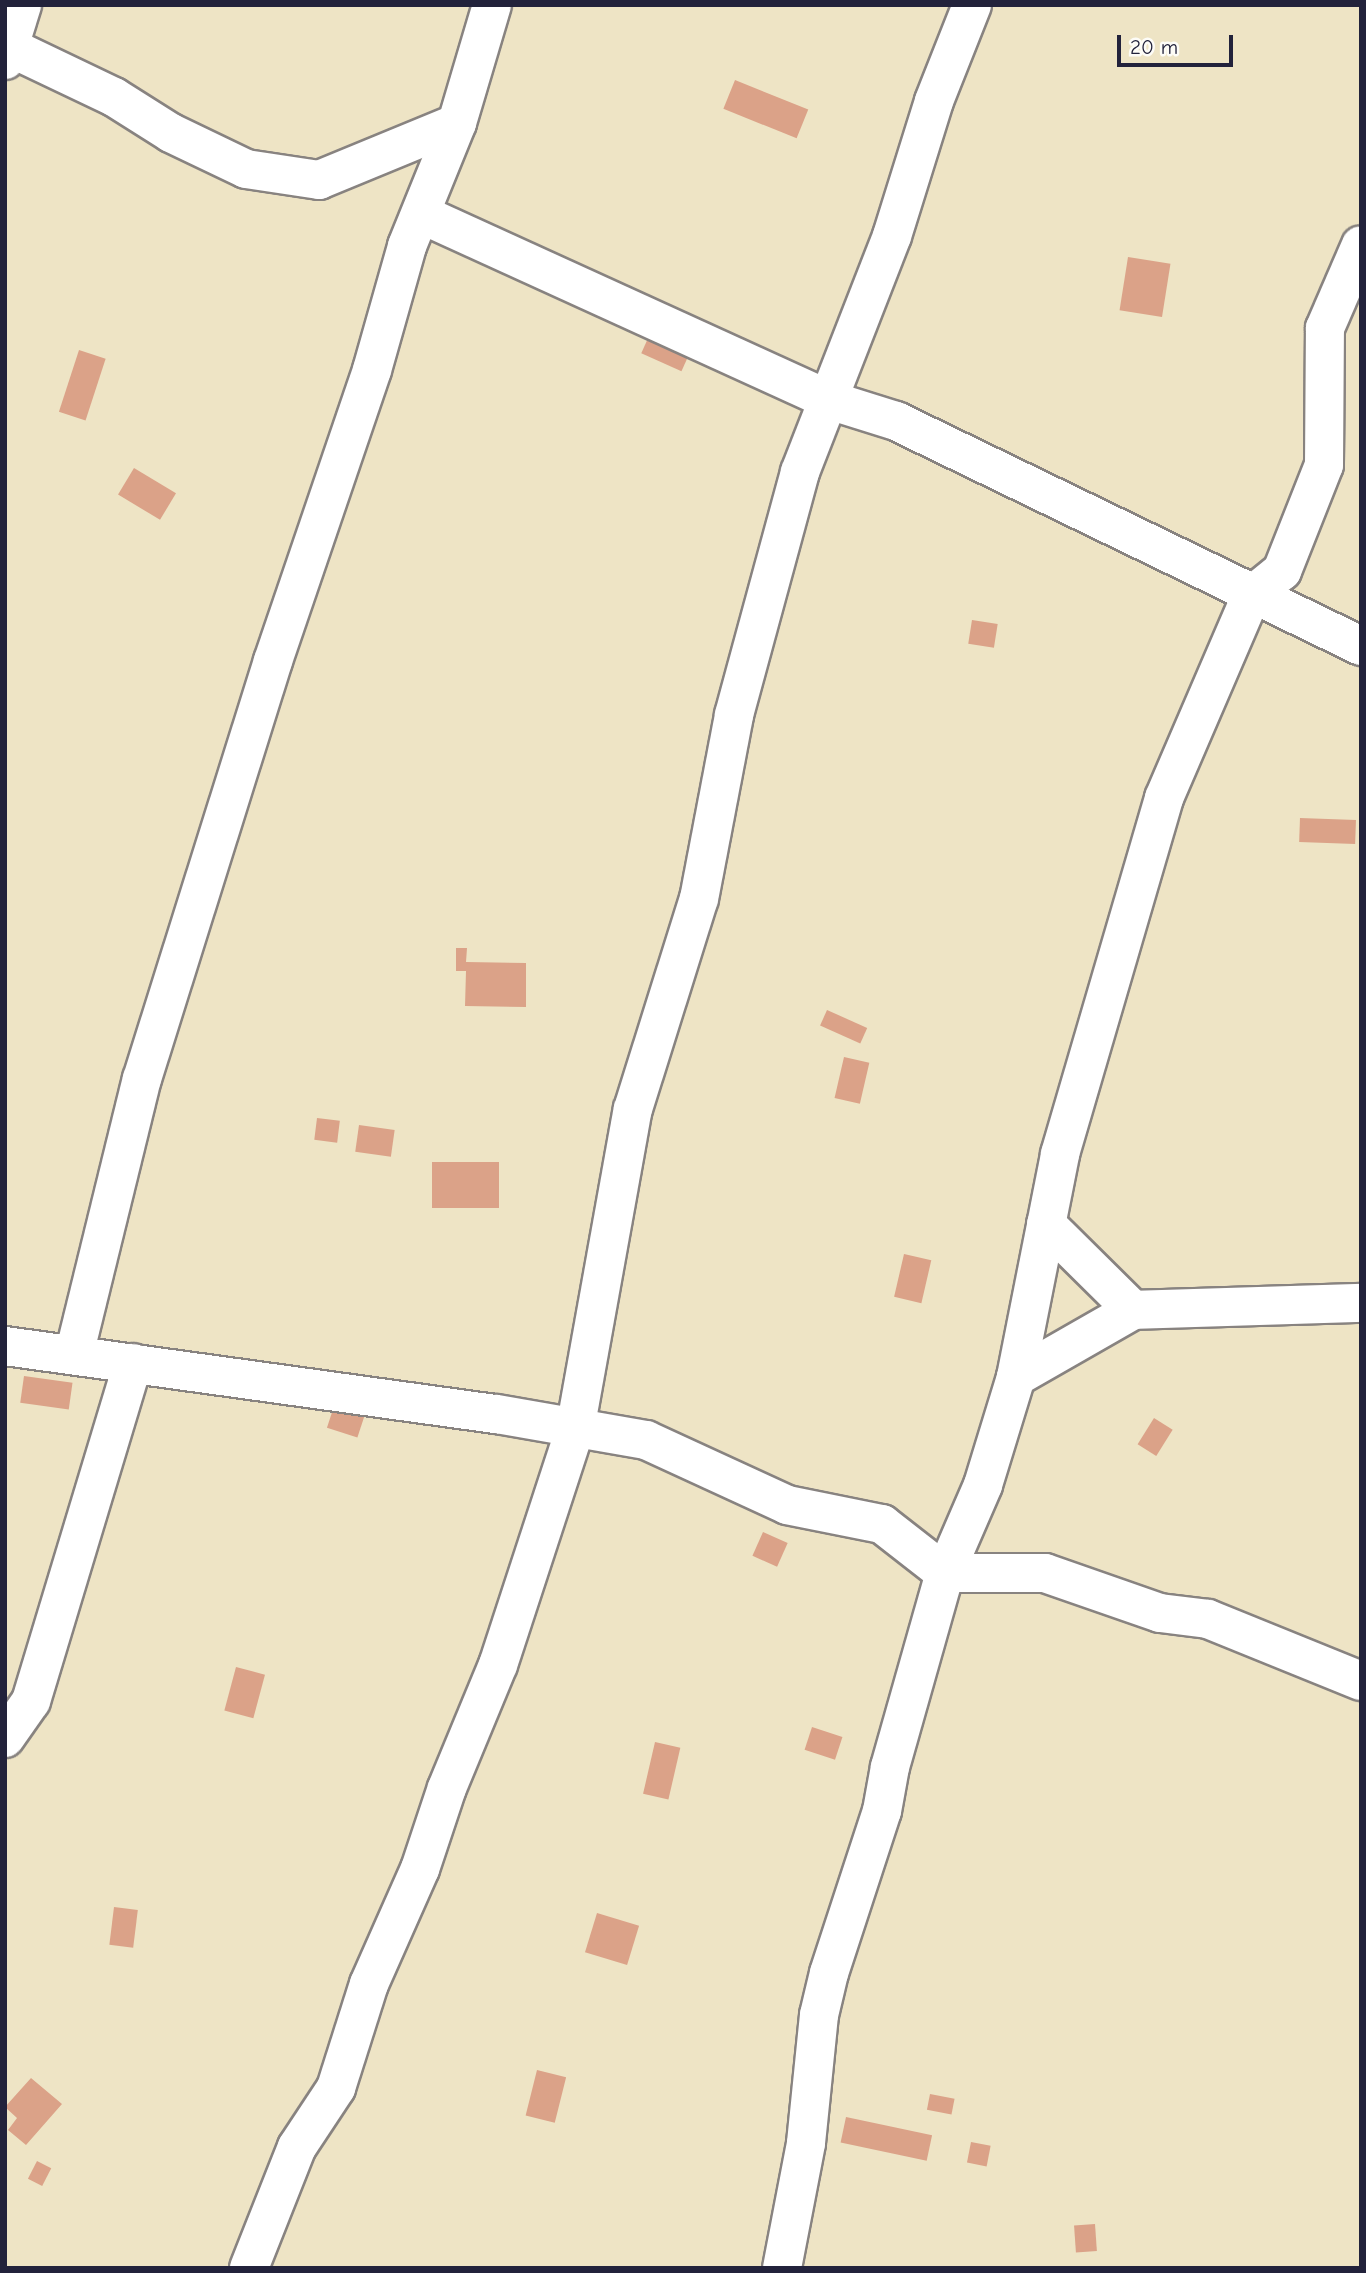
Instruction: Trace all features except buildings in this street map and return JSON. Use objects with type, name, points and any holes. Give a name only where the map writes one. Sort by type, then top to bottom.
[{"type":"street","points":[[22,5],[7,51],[246,169],[319,180],[457,123]]},
{"type":"street","points":[[74,1355],[142,1079],[421,214],[457,123],[492,5]]},
{"type":"street","points":[[248,2268],[297,2147],[336,2088],[369,1984],[420,1869],[447,1788],[498,1665],[575,1430],[633,1109],[699,899],[734,715],[800,472],[829,400],[972,5]]},
{"type":"street","points":[[421,214],[829,400],[896,421],[1251,596],[1361,646]]},
{"type":"street","points":[[782,2268],[806,2143],[819,2015],[829,1973],[883,1811],[890,1767],[945,1573],[983,1485],[1016,1377],[1060,1154],[1164,798],[1251,596],[1282,571],[1324,465],[1325,328],[1361,245]]},
{"type":"street","points":[[1046,1224],[1133,1310]]},
{"type":"street","points":[[1016,1377],[1133,1310],[1361,1303]]},
{"type":"street","points":[[5,1346],[497,1414],[575,1430],[646,1440],[787,1505],[883,1524],[945,1573],[1045,1573],[1160,1613],[1208,1619],[1361,1681]]},
{"type":"street","points":[[5,1738],[30,1701],[133,1363]]}]
